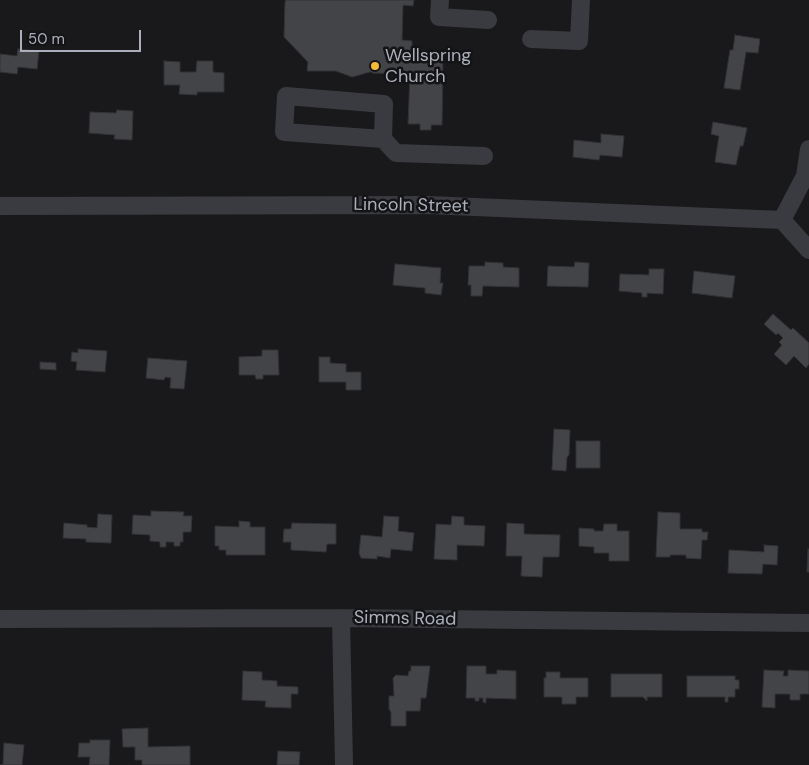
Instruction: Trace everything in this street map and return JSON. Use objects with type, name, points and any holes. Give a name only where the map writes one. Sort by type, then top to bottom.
[{"type":"street","points":[[440,0],[440,17],[488,20]]},
{"type":"street","points":[[531,39],[579,41],[581,0]]},
{"type":"street","points":[[383,139],[384,104],[286,96],[284,132],[383,139],[396,153],[484,156]]},
{"type":"street","points":[[809,149],[805,176],[782,220],[809,250]]},
{"type":"street","name":"Lincoln Street","points":[[0,206],[428,205],[782,220]]},
{"type":"street","points":[[340,618],[344,765]]},
{"type":"street","name":"Simms Road","points":[[0,620],[340,618],[809,623]]},
{"type":"building","name":"Wellspring Church","points":[[286,0],[414,0],[413,6],[403,5],[402,40],[412,41],[412,50],[426,50],[426,54],[443,55],[442,125],[431,125],[431,130],[420,130],[420,124],[408,124],[410,74],[370,72],[352,77],[336,71],[307,71],[308,62],[284,37]]},
{"type":"building","points":[[735,35],[760,39],[758,53],[746,52],[740,90],[724,88],[730,50],[733,50]]},
{"type":"building","points":[[18,49],[39,51],[37,69],[18,67],[17,74],[0,72],[0,54],[17,56]]},
{"type":"building","points":[[164,61],[180,62],[180,72],[196,72],[197,61],[213,61],[213,72],[224,73],[224,92],[197,92],[197,95],[179,94],[180,85],[164,85]]},
{"type":"building","points":[[117,110],[133,111],[132,140],[114,139],[115,135],[89,133],[90,112],[116,113]]},
{"type":"building","points":[[713,122],[747,128],[743,146],[740,146],[736,165],[715,162],[719,136],[711,134]]},
{"type":"building","points":[[601,134],[624,136],[622,157],[600,155],[599,160],[573,157],[574,140],[601,143]]},
{"type":"building","points":[[485,262],[503,263],[503,267],[519,268],[519,287],[483,286],[482,296],[471,296],[471,285],[468,285],[469,266],[485,266]]},
{"type":"building","points":[[575,262],[589,263],[588,287],[547,286],[548,266],[574,267]]},
{"type":"building","points":[[395,264],[441,268],[440,283],[443,283],[441,295],[425,293],[425,288],[393,285]]},
{"type":"building","points":[[649,269],[664,269],[663,294],[647,293],[647,297],[642,297],[642,293],[619,291],[620,274],[649,275]]},
{"type":"building","points":[[694,271],[735,276],[732,298],[692,293]]},
{"type":"building","points":[[773,314],[791,330],[793,328],[809,343],[809,364],[806,368],[794,356],[786,365],[774,354],[782,345],[779,342],[783,338],[778,333],[776,335],[764,324]]},
{"type":"building","points":[[78,349],[107,351],[105,372],[76,370],[77,362],[71,361],[72,352],[78,353]]},
{"type":"building","points":[[262,350],[278,350],[279,375],[263,375],[263,379],[256,379],[255,375],[239,375],[239,357],[262,356]]},
{"type":"building","points":[[319,357],[330,357],[330,363],[346,364],[346,372],[361,372],[361,390],[346,390],[346,382],[319,382]]},
{"type":"building","points":[[148,358],[187,361],[184,389],[170,388],[171,378],[165,377],[164,380],[146,378]]},
{"type":"building","points":[[40,362],[56,363],[56,370],[40,369]]},
{"type":"building","points":[[554,429],[570,430],[566,471],[552,470]]},
{"type":"building","points":[[576,441],[600,441],[600,468],[576,468]]},
{"type":"building","points":[[151,511],[184,512],[183,516],[192,516],[191,532],[183,532],[183,542],[180,542],[180,546],[174,546],[174,542],[166,542],[166,547],[160,547],[160,542],[150,541],[150,535],[132,534],[133,515],[151,516]]},
{"type":"building","points":[[658,512],[680,513],[680,529],[702,529],[702,532],[708,532],[707,540],[702,540],[701,559],[686,558],[686,555],[656,557]]},
{"type":"building","points":[[98,514],[112,515],[111,543],[86,542],[86,539],[63,538],[64,523],[97,528]]},
{"type":"building","points":[[384,516],[399,517],[398,531],[414,533],[412,551],[391,549],[390,558],[377,556],[377,559],[361,558],[359,553],[361,535],[382,537]]},
{"type":"building","points":[[452,516],[464,517],[464,525],[485,526],[484,546],[457,545],[457,560],[434,559],[436,524],[451,525]]},
{"type":"building","points":[[239,521],[250,522],[250,527],[265,527],[265,555],[226,555],[226,550],[219,550],[219,546],[215,546],[215,526],[239,527]]},
{"type":"building","points":[[292,523],[336,524],[336,544],[327,544],[326,552],[291,550],[291,542],[283,542],[284,529],[291,529]]},
{"type":"building","points":[[507,523],[524,524],[524,534],[560,535],[559,557],[543,557],[542,577],[521,576],[522,556],[506,556]]},
{"type":"building","points":[[604,524],[617,524],[617,531],[629,531],[629,561],[609,561],[609,553],[594,553],[594,547],[579,546],[579,528],[603,531]]},
{"type":"building","points":[[764,545],[778,546],[777,565],[763,564],[762,574],[728,573],[729,550],[764,552]]},
{"type":"building","points":[[808,549],[809,572],[807,572]]},
{"type":"building","points":[[411,666],[430,666],[426,698],[421,698],[420,711],[406,711],[406,726],[391,726],[389,696],[394,696],[393,678],[396,675],[408,676]]},
{"type":"building","points":[[467,666],[486,666],[486,674],[497,674],[497,670],[516,671],[516,699],[486,698],[486,703],[483,702],[483,698],[475,701],[475,698],[466,698]]},
{"type":"building","points":[[764,670],[784,671],[783,676],[788,676],[788,670],[809,671],[809,694],[800,694],[800,700],[790,700],[790,694],[775,694],[775,708],[762,707]]},
{"type":"building","points":[[243,671],[262,672],[262,680],[277,681],[277,686],[298,687],[298,694],[291,694],[291,708],[265,707],[266,701],[242,700]]},
{"type":"building","points":[[546,672],[560,672],[560,678],[588,678],[588,697],[576,697],[576,704],[562,704],[562,697],[544,697],[544,678],[546,678]]},
{"type":"building","points":[[611,674],[662,674],[662,697],[647,697],[647,701],[643,697],[611,697]]},
{"type":"building","points":[[687,676],[735,676],[735,680],[739,680],[739,689],[735,689],[735,697],[728,697],[728,702],[725,702],[725,697],[687,697]]},
{"type":"building","points":[[148,728],[148,747],[190,746],[190,765],[142,765],[142,760],[135,760],[135,747],[123,747],[122,729]]},
{"type":"building","points":[[90,740],[110,740],[109,765],[89,765],[90,757],[78,757],[79,743],[90,743]]},
{"type":"building","points":[[4,743],[24,745],[22,765],[0,765],[3,764]]},
{"type":"building","points":[[278,751],[300,752],[299,765],[277,765]]},
{"type":"place","name":"Wellspring Church","points":[[375,66]]}]
